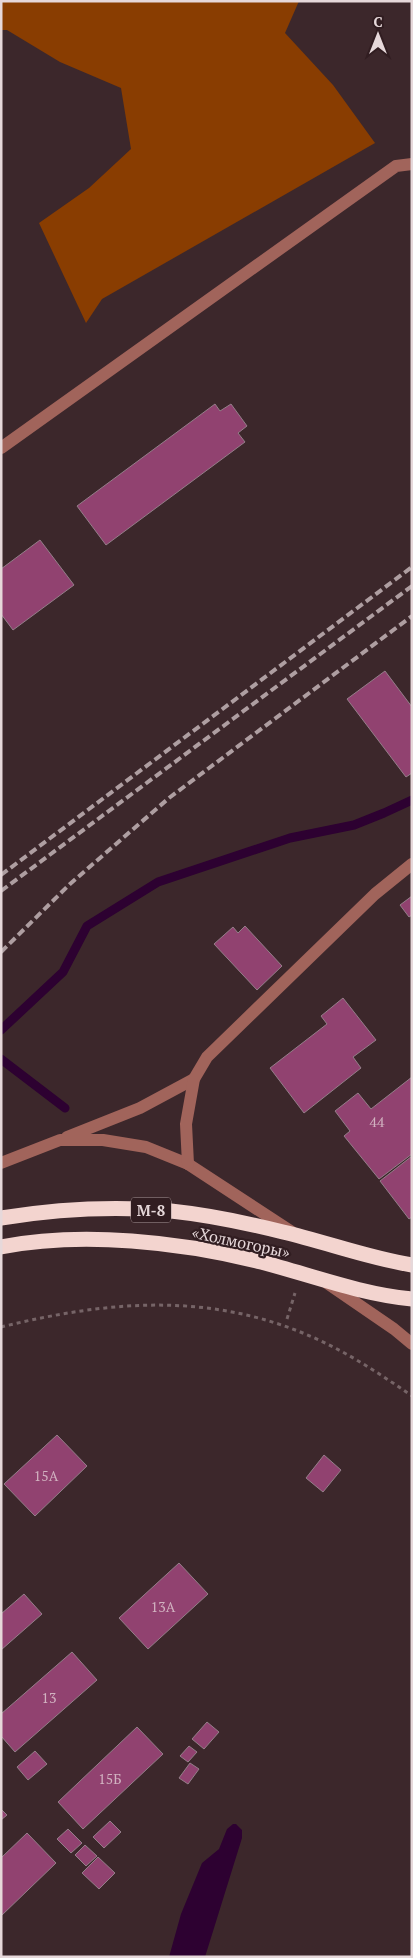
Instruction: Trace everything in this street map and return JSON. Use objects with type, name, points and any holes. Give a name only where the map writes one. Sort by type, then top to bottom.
[{"type":"highway","name":"«Холмогоры»","points":[[1,1218],[77,1209],[147,1210],[197,1214],[299,1236],[381,1260],[412,1265]]},
{"type":"highway","name":"«Холмогоры»","points":[[1,1247],[51,1240],[128,1241],[204,1250],[258,1261],[387,1296],[412,1299]]},
{"type":"street","points":[[1,448],[396,166],[412,164]]},
{"type":"street","points":[[188,1164],[186,1124],[194,1079],[207,1057],[375,894],[412,864]]},
{"type":"street","points":[[1,1163],[140,1108],[194,1079]]},
{"type":"street","points":[[60,1140],[103,1140],[146,1147],[188,1164],[299,1236]]},
{"type":"street","points":[[318,1278],[394,1329],[412,1344]]},
{"type":"path","points":[[287,1319],[296,1287]]},
{"type":"path","points":[[1,1327],[77,1311],[123,1305],[197,1305],[233,1311],[278,1324],[321,1340],[374,1370],[412,1396]]},
{"type":"shaded area","points":[[1,1],[299,1],[285,33],[333,85],[375,143],[102,299],[86,323],[39,223],[89,188],[131,149],[121,88],[60,62],[7,30],[1,30]]},
{"type":"shaded area","points":[[236,1824],[242,1830],[242,1838],[205,1957],[169,1957],[181,1914],[202,1863],[219,1849],[227,1829]]},
{"type":"building","points":[[215,404],[220,411],[231,404],[247,426],[238,433],[245,442],[106,545],[77,506]]},
{"type":"building","points":[[40,540],[74,585],[13,630],[1,614],[1,569]]},
{"type":"building","points":[[385,671],[412,707],[412,773],[406,777],[347,699]]},
{"type":"building","points":[[412,896],[412,915],[409,917],[400,905]]},
{"type":"building","points":[[245,926],[282,966],[257,990],[214,944],[233,927],[238,933]]},
{"type":"building","points":[[343,998],[376,1040],[353,1057],[361,1068],[304,1113],[270,1068],[327,1024],[321,1016]]},
{"type":"building","points":[[412,1077],[412,1154],[379,1179],[344,1136],[350,1131],[335,1111],[358,1093],[371,1109]]},
{"type":"building","points":[[412,1156],[412,1217],[409,1219],[380,1181]]},
{"type":"building","points":[[57,1435],[87,1466],[35,1516],[4,1484]]},
{"type":"building","points":[[324,1455],[341,1470],[323,1492],[306,1478]]},
{"type":"building","points":[[179,1563],[208,1594],[148,1649],[119,1618]]},
{"type":"building","points":[[24,1594],[42,1614],[1,1650],[1,1614]]},
{"type":"building","points":[[72,1652],[97,1680],[15,1752],[1,1736],[1,1714]]},
{"type":"building","points":[[207,1722],[219,1732],[204,1749],[192,1739]]},
{"type":"building","points":[[137,1727],[163,1754],[83,1829],[58,1802]]},
{"type":"building","points":[[189,1746],[197,1752],[188,1762],[180,1756]]},
{"type":"building","points":[[35,1751],[47,1764],[28,1780],[17,1767]]},
{"type":"building","points":[[190,1763],[199,1769],[188,1784],[179,1778]]},
{"type":"building","points":[[1,1809],[7,1815],[1,1820]]},
{"type":"building","points":[[110,1821],[121,1832],[104,1848],[93,1837]]},
{"type":"building","points":[[68,1829],[82,1843],[71,1853],[57,1839]]},
{"type":"building","points":[[27,1833],[56,1863],[1,1916],[1,1858]]},
{"type":"building","points":[[85,1845],[97,1856],[86,1866],[75,1855]]},
{"type":"building","points":[[98,1857],[115,1873],[99,1889],[82,1873]]},
{"type":"waterway","points":[[1,1030],[63,972],[87,926],[158,882],[290,838],[354,825],[412,800]]},
{"type":"waterway","points":[[1,1059],[65,1108]]},
{"type":"railway","points":[[1,875],[412,567]]},
{"type":"railway","points":[[1,891],[412,586]]},
{"type":"railway","points":[[1,952],[70,884],[169,798],[412,616]]}]
